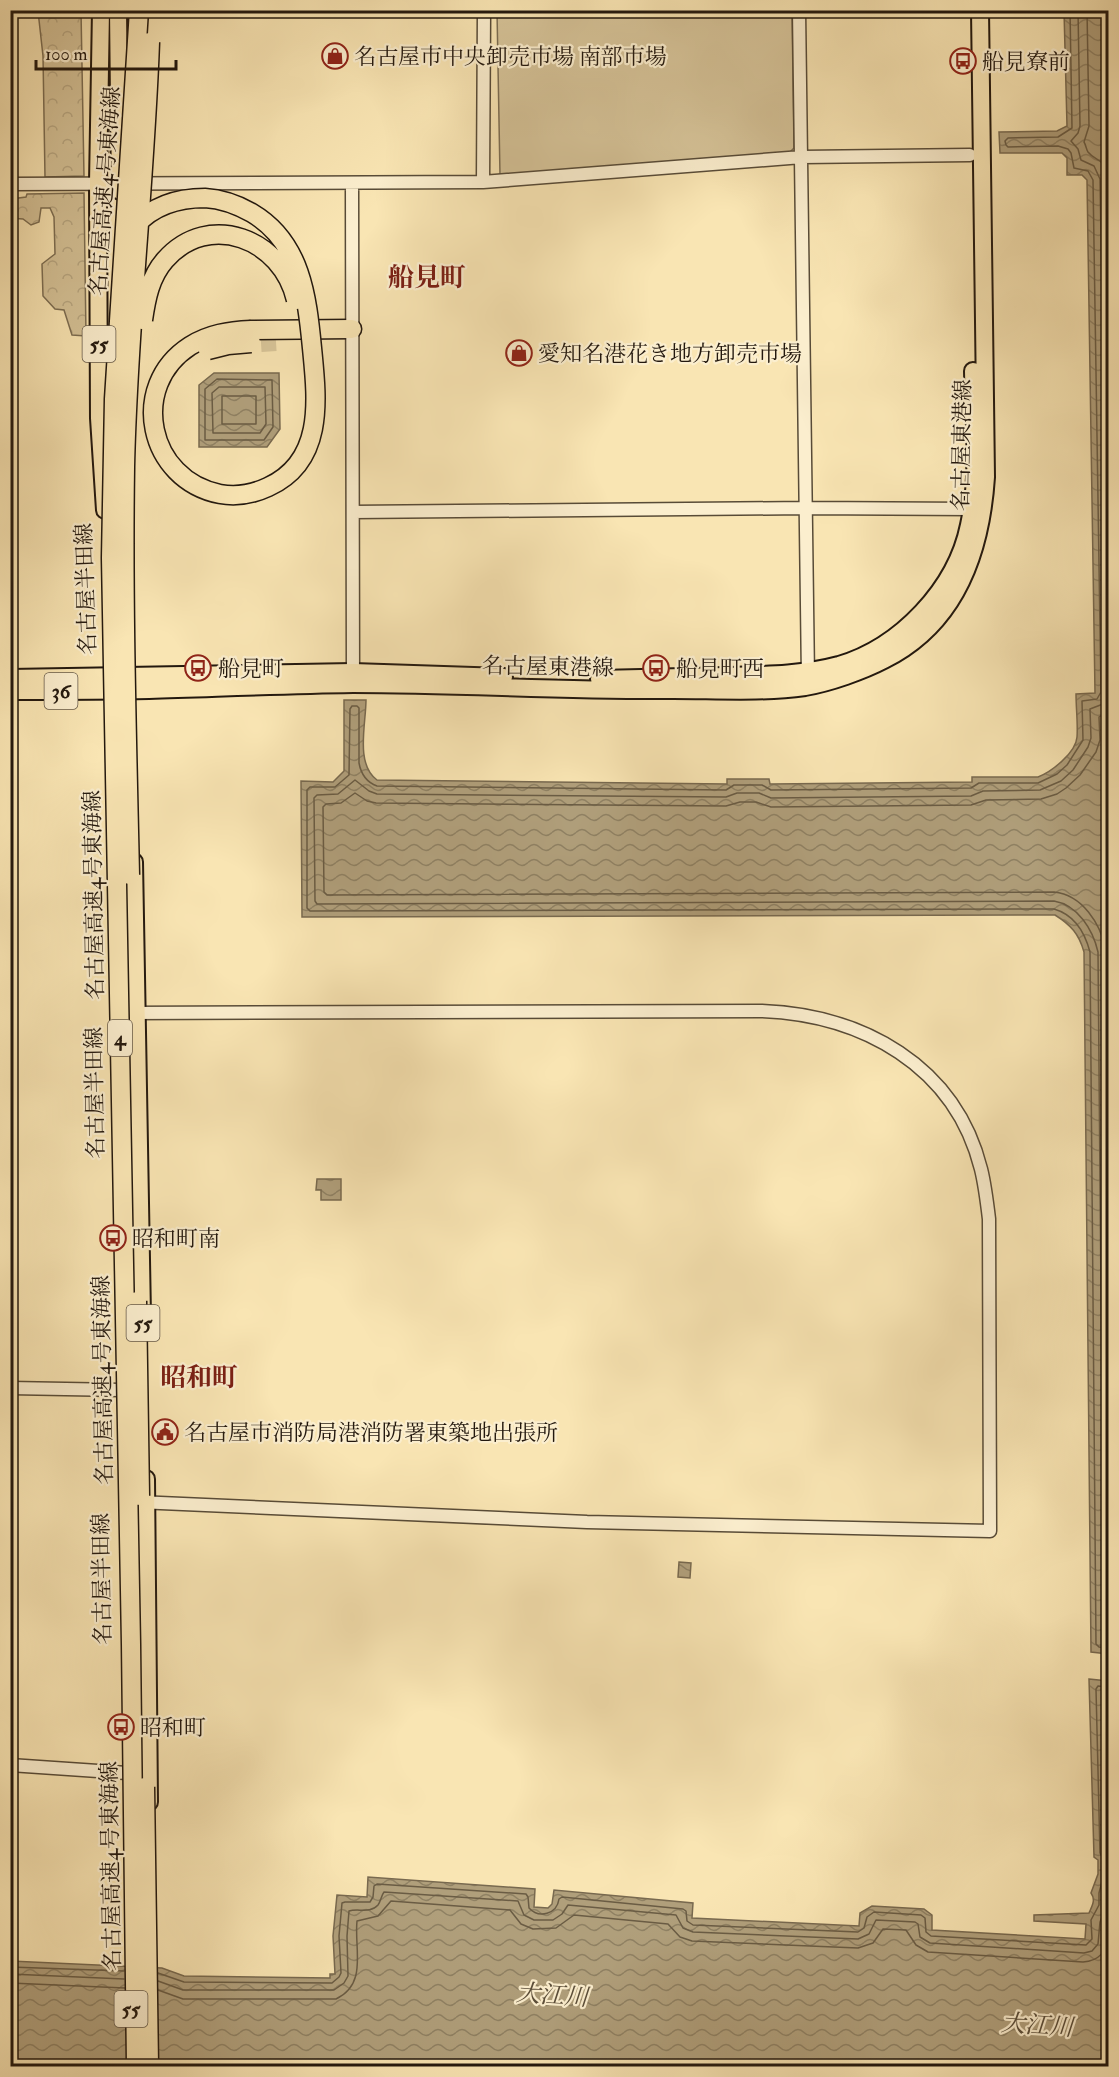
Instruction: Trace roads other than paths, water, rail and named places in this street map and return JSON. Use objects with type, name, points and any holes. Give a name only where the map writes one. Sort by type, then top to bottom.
[{"type":"highway","name":"名古屋高速4号東海線","points":[[134,2067],[119,686],[111,546],[114,410],[140,10]]},
{"type":"highway","name":"名古屋高速4号東海線","points":[[149,2067],[125,557],[128,398],[152,10]]},
{"type":"highway","points":[[119,686],[101,528],[102,418],[112,277],[119,250],[132,229],[147,214],[174,201],[208,199],[232,204],[255,215],[275,232],[291,252],[301,275],[307,302],[316,387],[313,433],[302,458],[284,478],[273,485],[251,493],[221,495],[203,489],[186,480],[165,457],[156,438],[154,397],[167,369],[189,347],[216,334],[260,339],[352,335]]},
{"type":"highway","points":[[125,557],[135,387],[146,300],[158,269],[164,261],[179,247],[196,238],[216,235],[236,237],[256,244],[273,255],[285,272],[295,295],[300,321],[307,399],[302,429],[295,446],[276,468],[260,478],[233,483],[214,481],[190,467],[172,445],[166,426],[168,396],[175,378],[194,358],[219,346],[260,339],[352,335]]},
{"type":"main road","name":"名古屋半田線","points":[[101,10],[98,183],[99,418],[119,686],[137,1013],[147,1502],[153,2067]]},
{"type":"main road","name":"名古屋半田線","points":[[118,10],[119,686],[115,1013],[125,1706],[134,2067]]},
{"type":"main road","name":"名古屋東港線","points":[[119,686],[353,678],[592,691],[772,689],[808,679],[869,652],[901,631],[942,589],[954,569],[964,544],[975,484],[968,10]]},
{"type":"main road","name":"名古屋東港線","points":[[808,679],[843,676],[884,660],[919,637],[943,611],[961,584],[978,538],[984,511],[986,477],[980,10]]},
{"type":"main road","name":"36","points":[[10,678],[119,686]]},
{"type":"main road","name":"36","points":[[10,691],[119,686]]},
{"type":"street","points":[[483,182],[484,10]]},
{"type":"street","points":[[799,10],[808,679]]},
{"type":"street","points":[[10,184],[483,182],[802,157],[970,155]]},
{"type":"street","points":[[352,183],[353,678]]},
{"type":"street","points":[[353,512],[806,508],[972,509]]},
{"type":"street","points":[[115,1013],[762,1011],[789,1012],[837,1022],[885,1043],[920,1069],[950,1103],[973,1144],[983,1179],[989,1219],[990,1531],[586,1522],[147,1502],[123,1503]]},
{"type":"street","points":[[10,1388],[121,1390]]},
{"type":"street","points":[[10,1765],[128,1773]]},
{"type":"water","points":[[1064,11],[1108,11],[1108,1654],[1091,1652],[1084,952],[1077,935],[1066,922],[1055,915],[302,917],[301,781],[333,782],[344,771],[344,700],[366,700],[364,754],[370,773],[377,780],[727,784],[727,779],[769,779],[770,784],[972,782],[972,777],[1038,777],[1068,755],[1077,737],[1076,694],[1095,693],[1087,180],[1082,175],[1067,175],[1067,158],[1062,153],[1000,153],[999,132],[1057,131],[1067,126]]},
{"type":"water","points":[[214,373],[279,373],[280,429],[267,447],[199,447],[199,385]]},
{"type":"water","points":[[317,1179],[341,1179],[341,1200],[321,1200],[321,1190],[316,1190]]},
{"type":"water","points":[[679,1562],[691,1563],[690,1578],[678,1577]]},
{"type":"water","name":"大江川","points":[[1089,1679],[1108,1681],[1108,2066],[11,2066],[11,1961],[162,1968],[184,1976],[330,1978],[330,1974],[335,1974],[333,1936],[337,1895],[367,1897],[368,1877],[535,1889],[534,1907],[548,1908],[552,1904],[554,1890],[693,1903],[692,1918],[859,1926],[860,1913],[872,1906],[924,1909],[932,1915],[932,1930],[1085,1939],[1086,1924],[1034,1921],[1034,1915],[1089,1913],[1093,1903],[1091,1893],[1098,1874],[1098,1860],[1094,1857]]},
{"type":"tunnel","points":[[261,343],[276,342]]},
{"type":"place","name":"名古屋市中央卸売市場 南部市場","points":[[335,56]]},
{"type":"place","name":"船見寮前","points":[[963,61]]},
{"type":"place","name":"愛知名港花き地方卸売市場","points":[[519,353]]},
{"type":"place","name":"船見町","points":[[198,668]]},
{"type":"place","name":"船見町西","points":[[656,668]]},
{"type":"place","name":"昭和町南","points":[[113,1238]]},
{"type":"place","name":"名古屋市消防局港消防署東築地出張所","points":[[165,1432]]},
{"type":"place","name":"昭和町","points":[[121,1727]]},
{"type":"district","name":"船見町","points":[[427,277]]},
{"type":"district","name":"昭和町","points":[[199,1377]]}]
